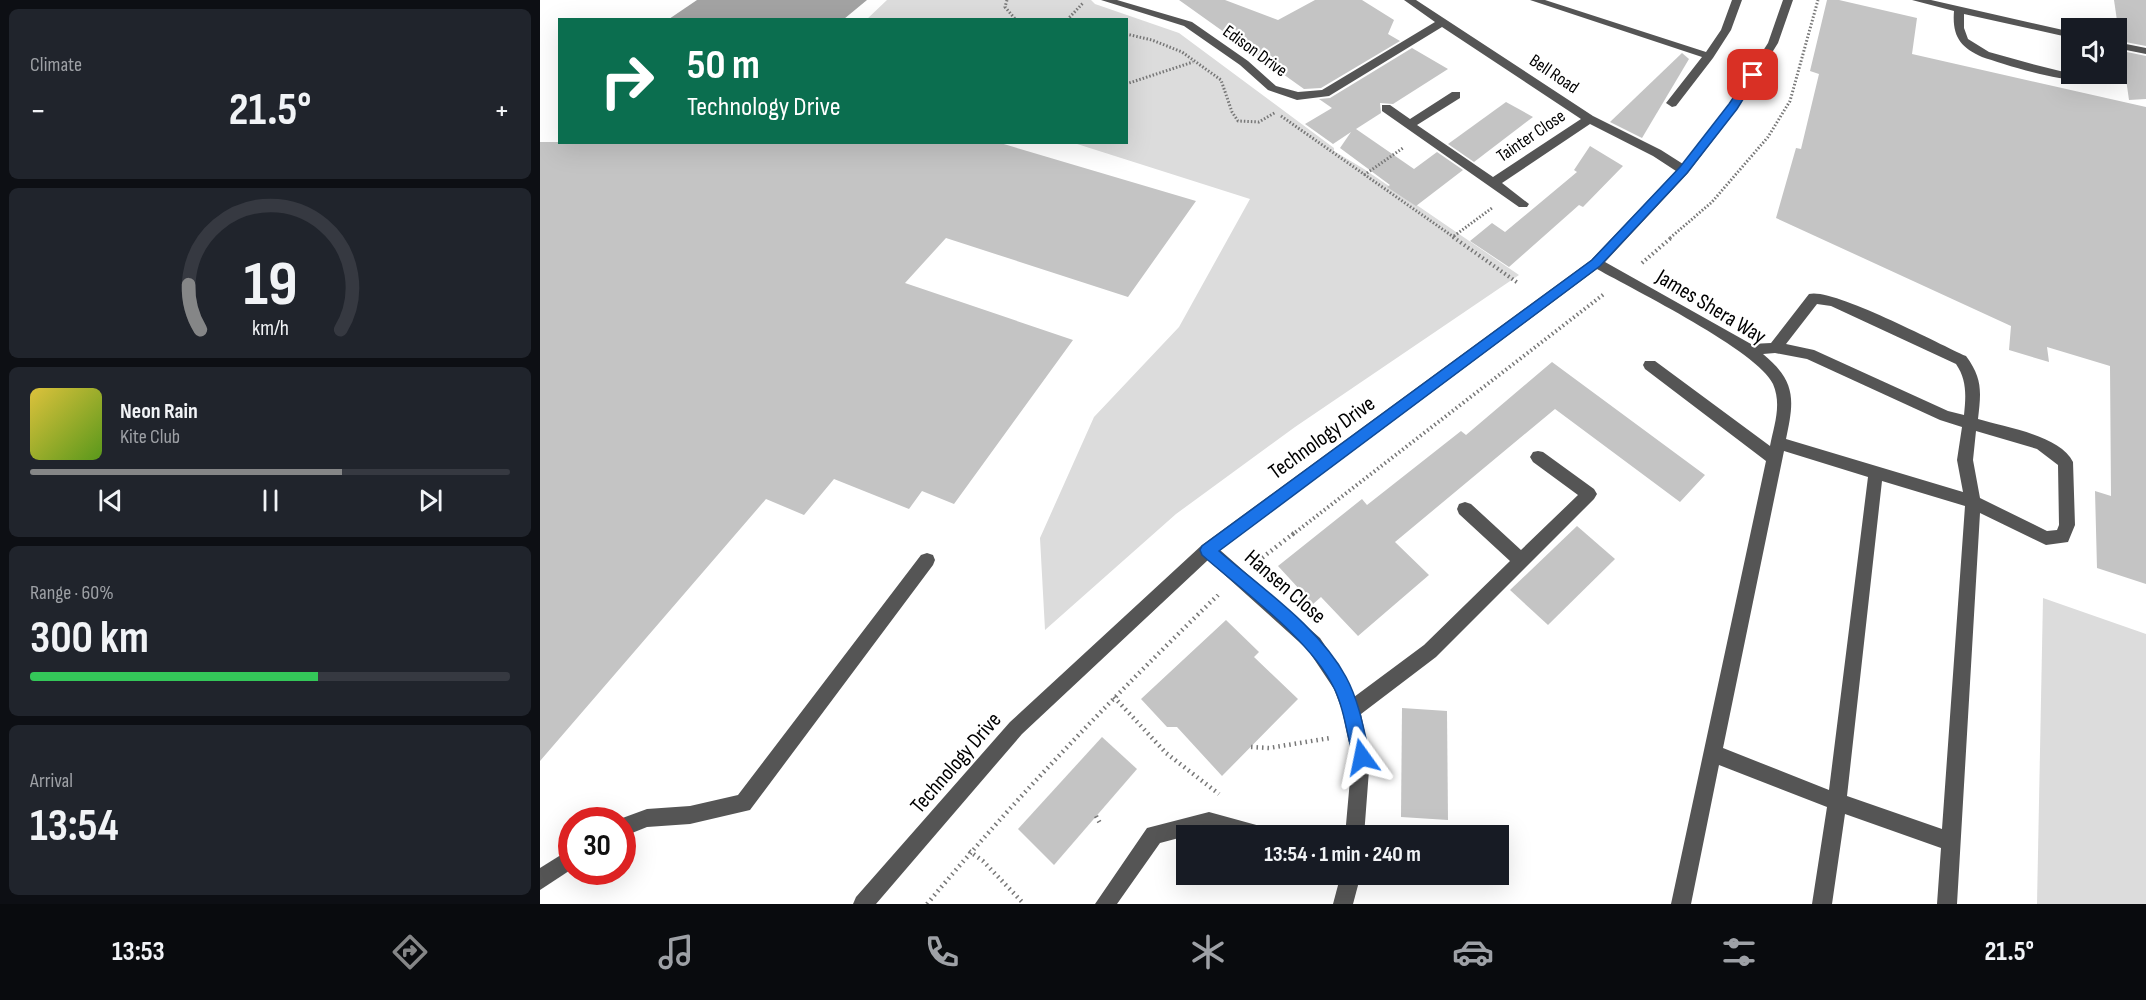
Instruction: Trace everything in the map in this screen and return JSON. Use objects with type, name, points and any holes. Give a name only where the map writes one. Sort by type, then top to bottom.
[{"type":"street","name":"Edison Drive","points":[[1106,0],[1188,24],[1244,63],[1272,88],[1297,96],[1325,93],[1444,21]]},
{"type":"street","name":"Bell Road","points":[[1409,0],[1434,10],[1444,21],[1589,119],[1657,153],[1684,170]]},
{"type":"street","points":[[1535,0],[1709,56]]},
{"type":"street","points":[[1672,103],[1726,30],[1737,0]]},
{"type":"street","name":"Technology Drive","points":[[863,904],[1016,728],[1208,550],[1596,263],[1684,170],[1733,106],[1773,43],[1788,0]]},
{"type":"street","points":[[1917,0],[2061,33]]},
{"type":"street","points":[[1959,10],[1958,26],[1967,46],[1984,54],[2061,73]]},
{"type":"street","points":[[2127,47],[2146,51]]},
{"type":"street","points":[[1410,124],[1456,95]]},
{"type":"street","name":"Tainter Close","points":[[1386,108],[1523,204]]},
{"type":"street","name":"Tainter Close","points":[[1493,183],[1589,119]]},
{"type":"street","name":"James Shera Way","points":[[1596,263],[1746,350],[1774,374],[1779,381],[1786,404],[1776,451]]},
{"type":"street","points":[[1775,348],[1814,298],[1833,301],[1961,360],[1971,374],[1973,399],[1968,422],[1965,460],[1973,502],[1947,904]]},
{"type":"street","points":[[1650,365],[1776,451],[1876,471],[1973,502],[2046,538],[2062,537],[2067,525],[2065,462],[2055,452],[2041,444],[1945,416],[1809,354],[1775,348],[1746,350]]},
{"type":"street","points":[[1681,904],[1776,451]]},
{"type":"street","points":[[1351,710],[1430,651],[1589,494],[1538,457]]},
{"type":"street","points":[[1822,904],[1876,471]]},
{"type":"street","points":[[1465,509],[1522,561]]},
{"type":"street","name":"Hansen Close","points":[[1208,550],[1314,644],[1340,682],[1351,710],[1362,757],[1355,825]]},
{"type":"street","points":[[636,822],[647,818],[690,815],[743,802],[927,560]]},
{"type":"street","points":[[1713,753],[1836,802],[1951,842]]},
{"type":"street","points":[[1194,825],[1209,821],[1224,825]]},
{"type":"street","points":[[1105,904],[1154,836],[1176,830]]},
{"type":"street","points":[[540,880],[558,867]]},
{"type":"street","points":[[1342,904],[1346,885]]},
{"type":"path","points":[[1007,0],[1005,7],[1014,18]]},
{"type":"path","points":[[1069,18],[1082,5],[1083,0]]},
{"type":"path","points":[[1624,279],[1712,202],[1768,137],[1790,101],[1818,0]]},
{"type":"path","points":[[1128,34],[1152,40],[1182,52],[1221,80],[1232,112],[1238,121],[1259,122],[1276,112]]},
{"type":"path","points":[[1128,83],[1194,62]]},
{"type":"path","points":[[1272,88],[1276,112],[1518,282]]},
{"type":"path","points":[[1364,175],[1424,133]]},
{"type":"path","points":[[1454,236],[1510,195]]},
{"type":"path","points":[[1114,697],[1166,753],[1228,802],[1232,825]]},
{"type":"path","points":[[1251,747],[1269,748],[1326,740],[1355,728]]},
{"type":"path","points":[[1096,816],[1101,825]]},
{"type":"path","points":[[969,851],[983,861],[1023,904]]},
{"type":"shaded area","points":[[697,0],[867,0],[845,18],[670,18]]},
{"type":"shaded area","points":[[887,0],[1091,0],[1095,4],[1179,33],[1334,148],[1334,151],[1519,275],[1295,427],[1176,514],[1045,630],[1040,538],[1094,417],[1179,327],[1250,199],[1077,144],[1128,144],[1128,18],[868,18]]},
{"type":"shaded area","points":[[2043,598],[2146,634],[2146,904],[2037,904]]},
{"type":"building","points":[[1179,0],[1225,0],[1278,20],[1315,0],[1362,0],[1394,20],[1388,34],[1400,41],[1321,88],[1304,89]]},
{"type":"building","points":[[1827,0],[1839,0],[1917,18],[1912,54],[2146,107],[2146,584],[2097,568],[2095,491],[2111,496],[2110,366],[2047,347],[2049,362],[2009,350],[2011,326],[1776,218],[1796,148],[1801,149],[1819,74],[1810,71]]},
{"type":"building","points":[[2114,0],[2146,0],[2146,46],[2127,42],[2127,18],[2117,18]]},
{"type":"building","points":[[1412,48],[1448,69],[1393,104],[1380,103],[1381,113],[1356,129],[1414,169],[1437,152],[1463,170],[1416,206],[1387,187],[1390,185],[1340,148],[1351,132],[1333,144],[1305,124],[1332,108],[1319,99],[1330,98]]},
{"type":"building","points":[[2127,52],[2146,56],[2146,99],[2129,100]]},
{"type":"building","points":[[1682,53],[1689,59],[1642,138],[1610,122]]},
{"type":"building","points":[[1506,102],[1533,117],[1474,162],[1448,144]]},
{"type":"building","points":[[540,142],[558,142],[558,144],[1004,144],[1196,201],[1128,297],[946,238],[905,283],[1073,340],[954,504],[922,491],[909,509],[834,479],[804,515],[766,499],[540,761]]},
{"type":"building","points":[[1590,146],[1623,166],[1583,207],[1579,205],[1509,267],[1470,241],[1492,223],[1505,232],[1577,172],[1574,170]]},
{"type":"building","points":[[1552,362],[1705,475],[1680,502],[1555,409],[1395,542],[1429,575],[1358,636],[1321,597],[1313,604],[1278,566],[1362,499],[1367,505],[1461,431],[1466,435]]},
{"type":"building","points":[[1577,526],[1615,559],[1548,625],[1510,590]]},
{"type":"building","points":[[1226,620],[1259,652],[1254,657],[1298,699],[1222,776],[1177,727],[1167,727],[1141,699]]},
{"type":"building","points":[[1402,708],[1447,711],[1448,820],[1401,817]]},
{"type":"building","points":[[1102,737],[1137,769],[1054,865],[1018,829]]},
{"type":"route","points":[[1362,757],[1351,710],[1340,682],[1314,644],[1208,550],[1596,263],[1684,170],[1733,106],[1753,75]]}]
